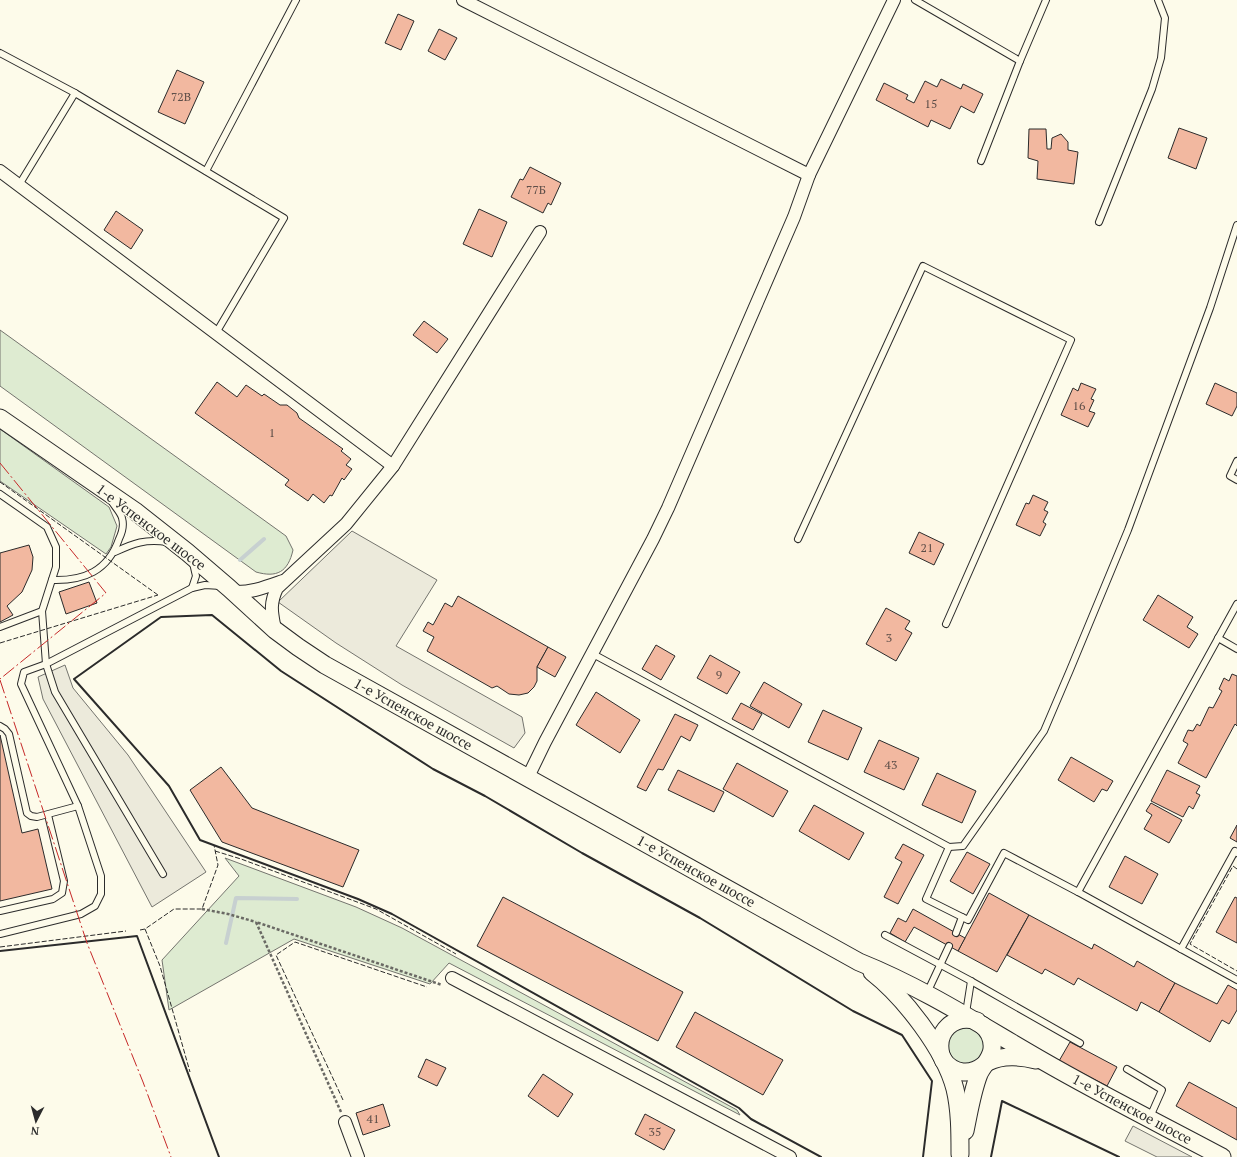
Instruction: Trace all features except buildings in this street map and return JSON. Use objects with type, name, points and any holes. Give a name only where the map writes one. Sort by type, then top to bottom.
[{"type":"main road","name":"1-е Успенское шоссе","points":[[0,418],[135,511],[231,590],[298,648],[325,665],[859,962],[897,977],[927,993],[1043,1061],[1222,1157]]},
{"type":"main road","name":"1-е Успенское шоссе","points":[[859,962],[887,985],[909,1010],[950,1067],[960,1072],[970,1072],[975,1071],[998,1058],[1012,1057],[1043,1061]]},
{"type":"main road","name":"1-е Успенское шоссе","points":[[962,1020],[975,1020],[989,1032],[992,1042],[992,1052],[980,1072],[974,1091],[960,1155],[959,1122],[956,1096],[951,1075],[942,1057],[939,1045],[944,1030],[948,1026],[962,1020]]},
{"type":"street","points":[[463,0],[809,175]]},
{"type":"street","points":[[528,777],[668,508],[794,217],[809,175],[894,0]]},
{"type":"street","points":[[0,171],[393,466]]},
{"type":"street","points":[[276,630],[272,610],[272,599],[277,588],[346,524],[393,466],[540,232]]},
{"type":"street","points":[[231,590],[245,592],[260,589],[285,580]]},
{"type":"street","points":[[452,978],[790,1157]]},
{"type":"street","points":[[345,1122],[358,1157]]},
{"type":"lane","points":[[206,171],[296,0]]},
{"type":"lane","points":[[915,0],[1020,61]]},
{"type":"lane","points":[[981,161],[1020,61],[1046,0]]},
{"type":"lane","points":[[1099,222],[1152,88],[1161,58],[1165,18],[1158,0]]},
{"type":"lane","points":[[0,53],[75,93],[284,218],[216,333]]},
{"type":"lane","points":[[19,185],[75,93]]},
{"type":"lane","points":[[593,654],[949,847],[963,846],[1044,731],[1128,530],[1210,308],[1237,226]]},
{"type":"lane","points":[[798,539],[923,266],[1071,340],[946,624]]},
{"type":"lane","points":[[1237,461],[1230,476],[1237,480]]},
{"type":"lane","points":[[105,491],[122,518],[123,530],[115,552]]},
{"type":"lane","points":[[0,494],[47,527],[56,547],[56,567],[42,611],[46,664],[55,692],[163,874]]},
{"type":"lane","points":[[52,580],[69,581],[87,576],[104,564],[115,552],[136,542],[157,541],[181,548],[195,566],[196,576],[192,588]]},
{"type":"lane","points":[[0,934],[81,914],[95,906],[101,894],[101,876],[78,806],[21,684],[24,672],[46,664],[192,588],[205,585],[215,585],[231,590]]},
{"type":"lane","points":[[1078,892],[1237,604]]},
{"type":"lane","points":[[0,626],[42,611]]},
{"type":"lane","points":[[1218,638],[1237,649]]},
{"type":"lane","points":[[0,726],[9,734],[27,813],[31,816],[37,817],[78,806]]},
{"type":"lane","points":[[0,911],[53,900],[62,893],[64,881],[48,814]]},
{"type":"lane","points":[[949,847],[926,900],[968,920],[1004,853],[1237,980]]},
{"type":"lane","points":[[1181,949],[1235,852],[1237,853]]},
{"type":"lane","points":[[956,933],[962,917]]},
{"type":"lane","points":[[885,935],[971,981],[1080,1043]]},
{"type":"lane","points":[[927,993],[949,946]]},
{"type":"lane","points":[[971,981],[975,1020]]},
{"type":"lane","points":[[1127,1069],[1162,1090],[1150,1119]]},
{"type":"path","points":[[202,909],[237,916],[447,986],[452,978]]},
{"type":"path","points":[[256,922],[345,1122]]},
{"type":"green space","points":[[0,330],[286,536],[293,550],[291,558],[285,568],[280,572],[270,574],[256,572],[0,386]]},
{"type":"green space","points":[[0,429],[109,507],[117,526],[111,547],[106,554],[0,481]]},
{"type":"green space","points":[[225,858],[356,907],[402,928],[737,1110],[740,1115],[449,963],[430,984],[294,939],[169,1010],[162,960],[239,876]]},
{"type":"green space","points":[[963,1025],[980,1031],[983,1034],[985,1041],[985,1055],[969,1067],[950,1060],[947,1037]]},
{"type":"shaded area","points":[[352,531],[437,580],[396,646],[522,717],[525,733],[514,748],[402,685],[336,643],[278,602]]},
{"type":"shaded area","points":[[65,665],[73,688],[128,755],[206,872],[152,907],[43,699],[38,677]]},
{"type":"shaded area","points":[[1133,1126],[1192,1157],[1157,1157],[1125,1141]]},
{"type":"waterway","points":[[240,560],[264,539]]},
{"type":"waterway","points":[[226,943],[236,898],[297,899]]},
{"type":"fence","points":[[0,482],[158,595]]},
{"type":"fence","points":[[0,643],[158,595]]},
{"type":"fence","points":[[140,930],[145,929],[174,909],[202,909],[218,865],[214,845]]},
{"type":"fence","points":[[215,851],[241,859],[376,909],[456,954]]},
{"type":"fence","points":[[1237,869],[1233,866],[1190,944],[1237,971]]},
{"type":"fence","points":[[145,929],[160,966],[190,1072]]},
{"type":"fence","points":[[0,947],[126,931]]},
{"type":"fence","points":[[343,1100],[276,955],[295,942],[427,987]]},
{"type":"wall","points":[[821,1157],[751,1119],[739,1108],[392,914],[358,899],[200,840],[169,786],[74,679],[161,617],[212,615],[281,671],[433,769],[485,796],[582,853],[700,918],[853,1011],[902,1035],[932,1081],[923,1157]]},
{"type":"wall","points":[[0,951],[137,936],[219,1157]]},
{"type":"wall","points":[[991,1157],[1002,1101],[1119,1157]]},
{"type":"power","points":[[0,463],[106,593],[0,679]]},
{"type":"power","points":[[0,680],[87,943],[143,1082],[171,1157]]}]
